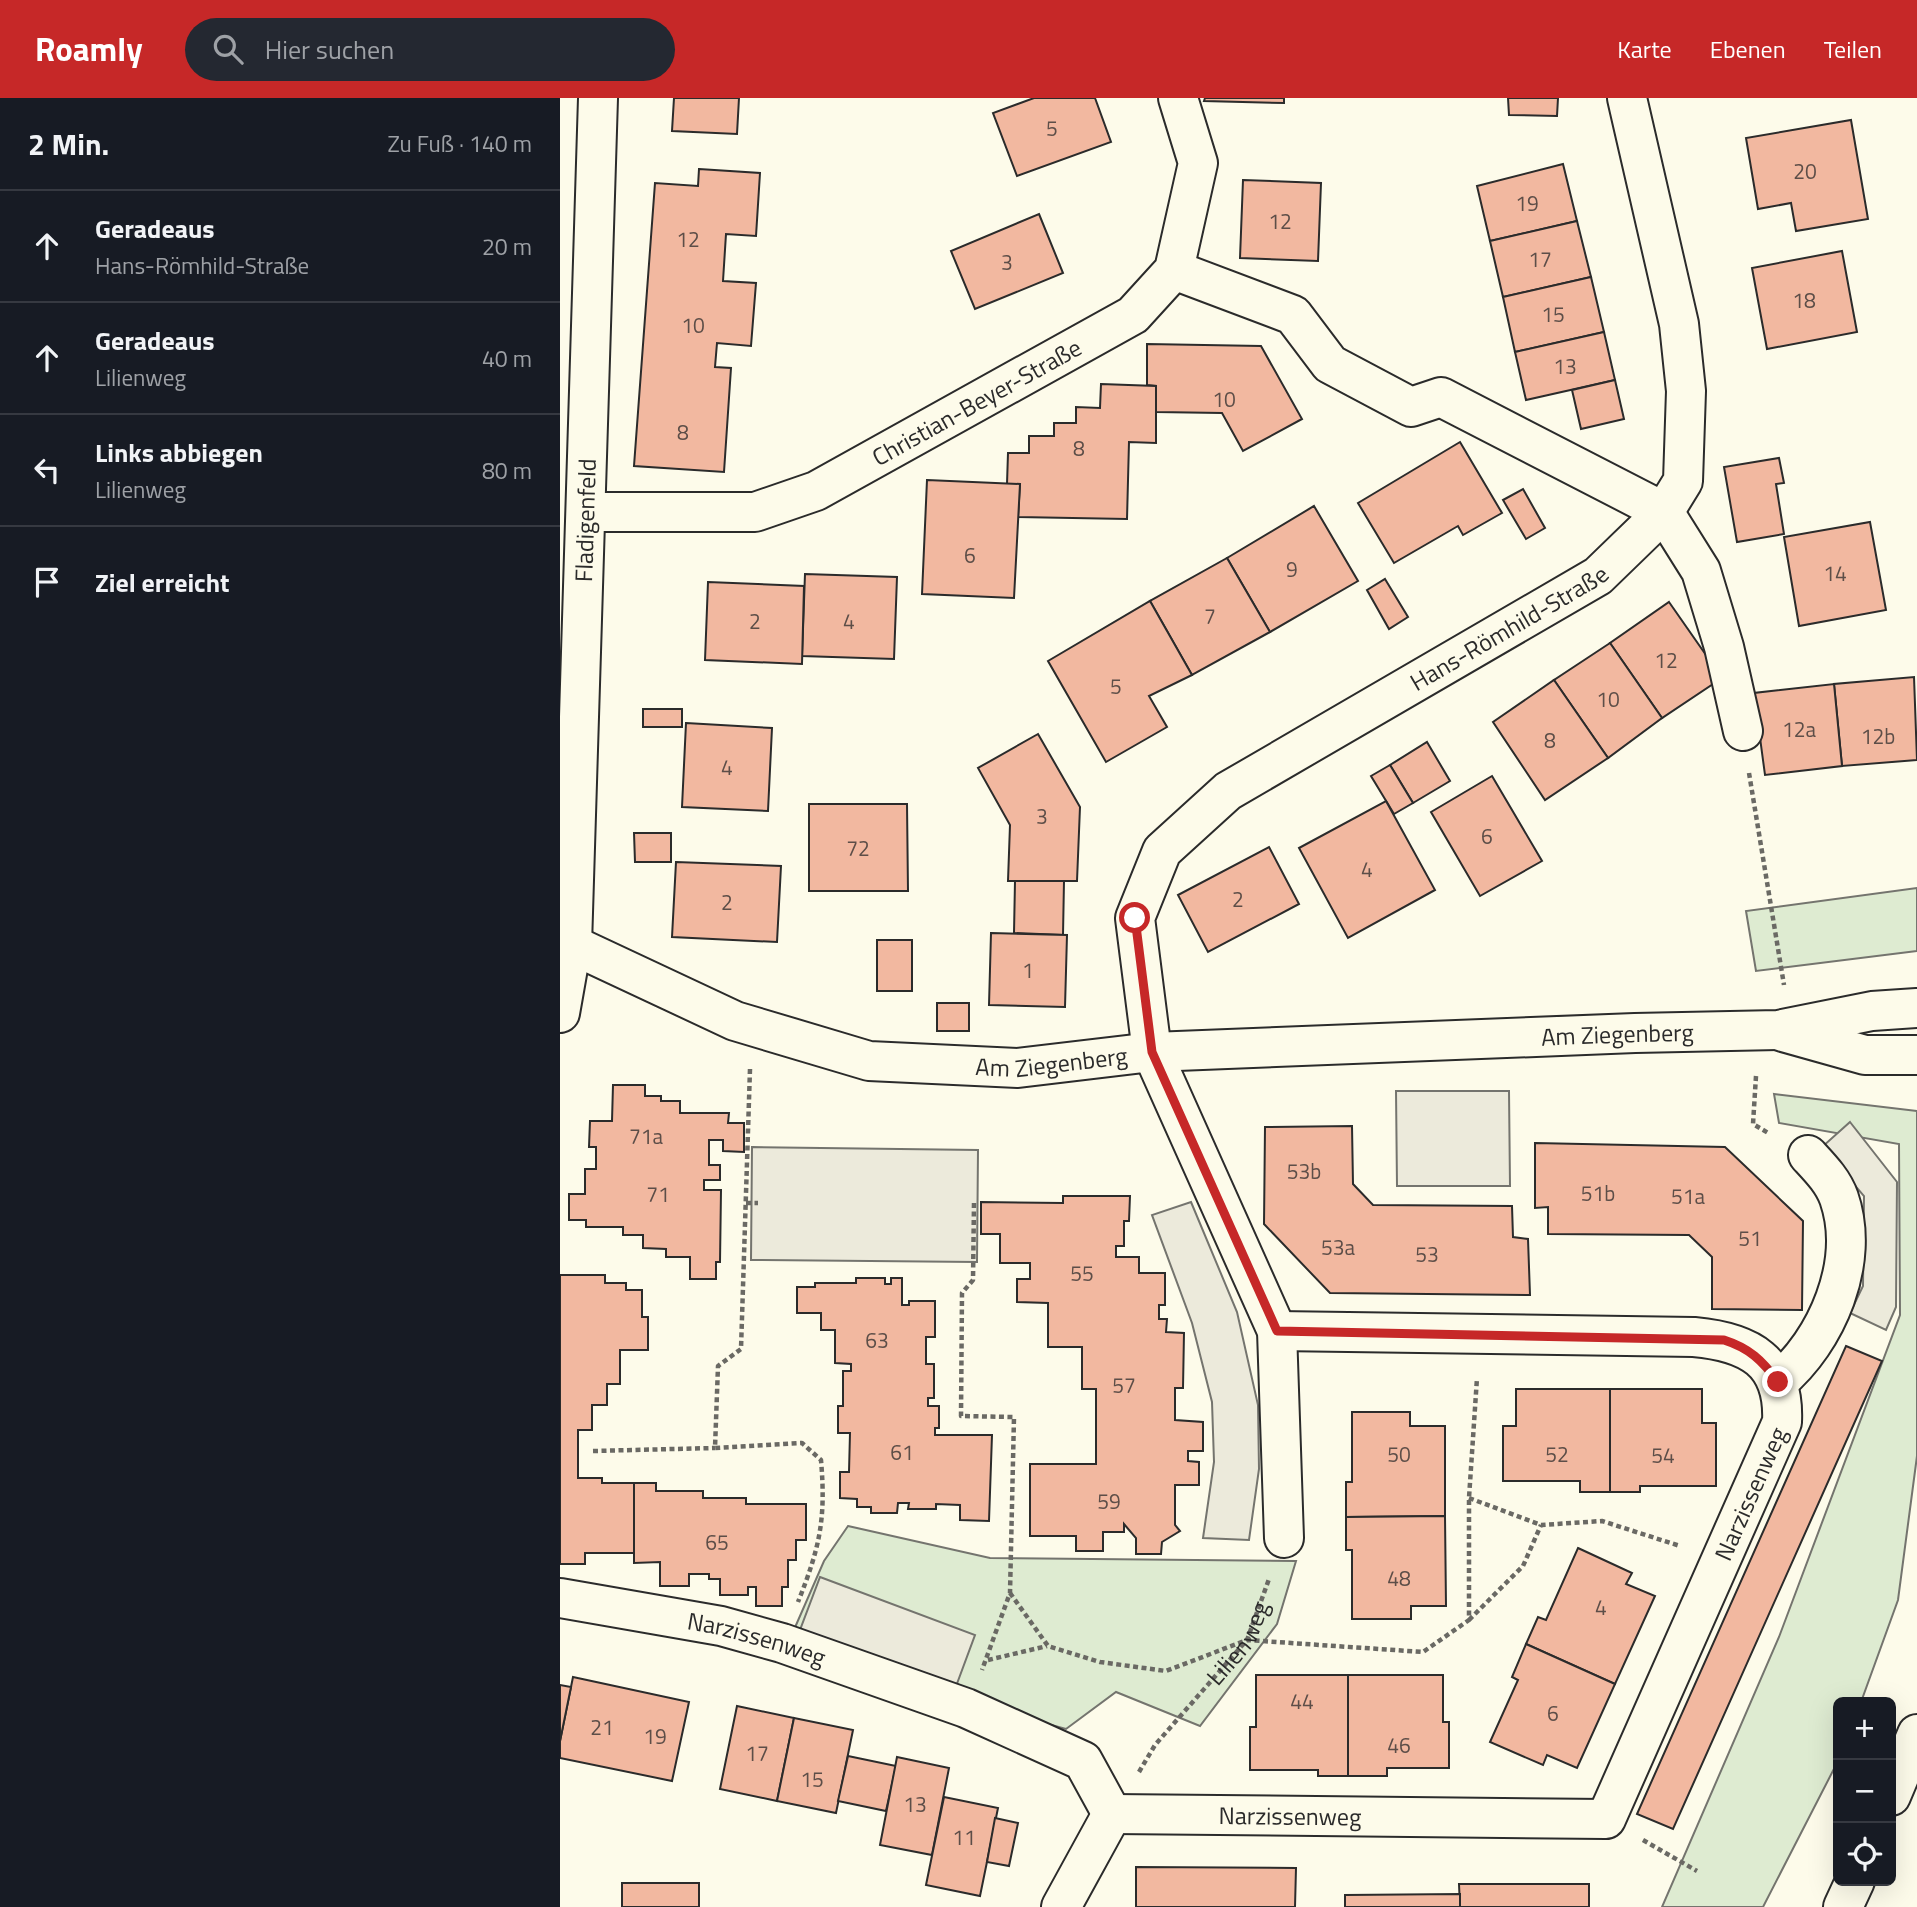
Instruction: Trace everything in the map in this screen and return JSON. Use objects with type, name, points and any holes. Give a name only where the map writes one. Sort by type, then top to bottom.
[{"type":"street","name":"Fladigenfeld","points":[[566,942],[587,512],[598,98]]},
{"type":"street","name":"Christian-Beyer-Straße","points":[[587,512],[755,512],[816,491],[1133,316],[1174,270],[1198,163],[1178,98]]},
{"type":"street","name":"Hans-Römhild-Straße","points":[[1152,1052],[1135,918],[1162,851],[1228,791],[1598,576],[1664,512],[1683,481],[1686,391],[1679,324],[1627,98]]},
{"type":"street","points":[[1174,270],[1293,316],[1330,364],[1411,407],[1441,397],[1664,512],[1700,571],[1724,647],[1743,731]]},
{"type":"street","points":[[560,1013],[566,942]]},
{"type":"street","name":"Am Ziegenberg","points":[[566,942],[751,1027],[869,1061],[1018,1068],[1152,1052],[1778,1030],[1872,1011],[1917,1008]]},
{"type":"street","name":"Am Ziegenberg","points":[[1778,1030],[1865,1055],[1917,1055]]},
{"type":"street","points":[[1152,1052],[1277,1331],[1284,1538]]},
{"type":"street","points":[[1277,1331],[1724,1340],[1747,1348],[1765,1363],[1778,1382],[1800,1363],[1822,1329],[1846,1256],[1845,1226],[1839,1198],[1826,1174],[1808,1155]]},
{"type":"street","name":"Narzissenweg","points":[[560,1598],[721,1626],[782,1643],[966,1708],[1083,1761],[1112,1814],[1606,1819],[1782,1422],[1783,1402],[1778,1382]]},
{"type":"street","points":[[1896,1784],[1917,1734]]},
{"type":"street","points":[[1061,1907],[1112,1814]]},
{"type":"street","points":[[1843,1907],[1853,1886]]},
{"type":"path","points":[[1743,731],[1784,986]]},
{"type":"path","points":[[715,1448],[718,1366],[741,1349],[751,1027]]},
{"type":"path","points":[[1754,1101],[1756,1076]]},
{"type":"path","points":[[746,1203],[758,1203]]},
{"type":"path","points":[[966,1708],[987,1660],[1010,1593],[1014,1417],[961,1416],[962,1293],[973,1280],[974,1203]]},
{"type":"path","points":[[1469,1620],[1469,1498],[1480,1335]]},
{"type":"path","points":[[593,1451],[802,1443],[821,1460],[825,1508],[817,1554],[782,1643]]},
{"type":"path","points":[[1469,1498],[1541,1525],[1602,1521],[1720,1558]]},
{"type":"path","points":[[987,1660],[1048,1646],[1100,1662],[1166,1671],[1247,1640],[1423,1652],[1469,1620],[1522,1566],[1541,1525]]},
{"type":"path","name":"Lilienweg","points":[[1112,1814],[1155,1745],[1247,1640],[1284,1538]]},
{"type":"path","points":[[1010,1593],[1048,1646]]},
{"type":"path","points":[[1606,1819],[1697,1871]]},
{"type":"green space","points":[[1917,888],[1917,951],[1756,971],[1746,911]]},
{"type":"green space","points":[[1774,1094],[1917,1111],[1917,1456],[1898,1600],[1863,1697],[1833,1697],[1833,1771],[1763,1907],[1662,1907],[1779,1637],[1900,1315],[1899,1144],[1779,1123]]},
{"type":"green space","points":[[848,1526],[990,1558],[1296,1561],[1277,1624],[1200,1726],[1116,1692],[1066,1729],[1004,1712],[793,1632],[824,1561]]},
{"type":"shaded area","points":[[1396,1091],[1509,1091],[1510,1186],[1397,1186]]},
{"type":"shaded area","points":[[1850,1122],[1897,1182],[1896,1307],[1886,1330],[1850,1313],[1863,1286],[1864,1196],[1822,1147]]},
{"type":"shaded area","points":[[752,1147],[978,1150],[977,1262],[751,1260]]},
{"type":"shaded area","points":[[1191,1202],[1237,1312],[1258,1405],[1259,1469],[1249,1540],[1203,1538],[1214,1462],[1212,1402],[1192,1323],[1152,1215]]},
{"type":"shaded area","points":[[820,1577],[975,1635],[955,1689],[800,1630]]},
{"type":"building","points":[[674,98],[739,98],[737,134],[672,131]]},
{"type":"building","points":[[1034,98],[1095,98],[1111,142],[1017,176],[993,113]]},
{"type":"building","points":[[1205,98],[1284,98],[1284,103],[1204,101]]},
{"type":"building","points":[[1508,98],[1558,98],[1557,116],[1509,115]]},
{"type":"building","points":[[1851,120],[1868,219],[1796,231],[1791,203],[1758,209],[1746,138]]},
{"type":"building","points":[[1563,164],[1577,221],[1490,241],[1477,186]]},
{"type":"building","points":[[699,169],[760,173],[756,236],[726,234],[723,281],[756,283],[751,346],[717,343],[715,367],[731,368],[724,472],[634,466],[655,183],[698,186]]},
{"type":"building","points":[[1243,180],[1321,183],[1318,261],[1240,258]]},
{"type":"building","points":[[1039,214],[1063,273],[975,309],[951,251]]},
{"type":"building","points":[[1577,221],[1591,277],[1503,297],[1490,241]]},
{"type":"building","points":[[1842,251],[1857,332],[1767,349],[1752,268]]},
{"type":"building","points":[[1591,277],[1604,332],[1515,352],[1503,297]]},
{"type":"building","points":[[1604,332],[1615,380],[1526,400],[1515,352]]},
{"type":"building","points":[[1147,344],[1261,346],[1302,419],[1243,451],[1222,413],[1156,412],[1156,386],[1147,385]]},
{"type":"building","points":[[1615,380],[1624,419],[1581,429],[1572,390]]},
{"type":"building","points":[[1101,384],[1156,386],[1156,443],[1129,442],[1127,519],[1018,517],[1020,484],[1007,484],[1008,453],[1029,453],[1029,436],[1054,436],[1054,423],[1076,423],[1076,407],[1100,408]]},
{"type":"building","points":[[1460,442],[1502,513],[1463,535],[1458,526],[1394,563],[1358,503]]},
{"type":"building","points":[[1779,458],[1784,483],[1776,484],[1784,534],[1737,542],[1724,467]]},
{"type":"building","points":[[927,480],[1020,484],[1014,598],[922,594]]},
{"type":"building","points":[[1523,489],[1545,528],[1526,539],[1503,500]]},
{"type":"building","points":[[1314,506],[1358,581],[1270,632],[1227,558]]},
{"type":"building","points":[[1870,522],[1886,610],[1799,626],[1784,537]]},
{"type":"building","points":[[1227,558],[1270,632],[1192,675],[1150,601]]},
{"type":"building","points":[[805,574],[897,577],[894,659],[802,656]]},
{"type":"building","points":[[1385,579],[1408,617],[1389,629],[1367,590]]},
{"type":"building","points":[[708,582],[804,586],[802,664],[705,660]]},
{"type":"building","points":[[1150,601],[1192,675],[1149,696],[1167,727],[1106,762],[1048,661]]},
{"type":"building","points":[[1669,602],[1722,678],[1662,718],[1610,643]]},
{"type":"building","points":[[1610,643],[1662,718],[1608,758],[1554,680]]},
{"type":"building","points":[[1914,677],[1917,760],[1842,766],[1834,684]]},
{"type":"building","points":[[1554,680],[1608,758],[1545,800],[1493,722]]},
{"type":"building","points":[[1834,684],[1842,766],[1765,775],[1754,693]]},
{"type":"building","points":[[643,709],[682,709],[682,727],[643,727]]},
{"type":"building","points":[[686,723],[772,728],[768,811],[682,807]]},
{"type":"building","points":[[1038,734],[1080,807],[1077,881],[1008,881],[1010,825],[978,768]]},
{"type":"building","points":[[1427,742],[1450,781],[1413,803],[1390,765]]},
{"type":"building","points":[[1390,765],[1413,803],[1394,814],[1371,776]]},
{"type":"building","points":[[1492,776],[1542,861],[1480,896],[1431,812]]},
{"type":"building","points":[[1386,801],[1435,890],[1348,938],[1299,848]]},
{"type":"building","points":[[809,804],[907,804],[908,891],[809,891]]},
{"type":"building","points":[[634,833],[671,833],[671,862],[635,862]]},
{"type":"building","points":[[1269,847],[1299,904],[1208,952],[1178,895]]},
{"type":"building","points":[[676,862],[781,866],[777,942],[672,937]]},
{"type":"building","points":[[1015,881],[1064,881],[1063,935],[1014,933]]},
{"type":"building","points":[[991,933],[1067,935],[1065,1007],[989,1005]]},
{"type":"building","points":[[877,940],[912,940],[912,991],[877,991]]},
{"type":"building","points":[[937,1003],[969,1003],[969,1031],[937,1031]]},
{"type":"building","points":[[613,1085],[645,1085],[645,1096],[661,1096],[661,1101],[680,1101],[680,1113],[729,1113],[728,1123],[744,1123],[744,1152],[723,1151],[723,1140],[709,1140],[709,1165],[720,1165],[720,1180],[704,1180],[704,1190],[721,1190],[720,1262],[716,1262],[716,1279],[690,1279],[690,1257],[666,1257],[666,1249],[643,1248],[643,1235],[623,1235],[623,1227],[586,1227],[586,1220],[569,1220],[569,1194],[585,1194],[585,1169],[596,1169],[596,1147],[589,1147],[590,1121],[612,1121]]},
{"type":"building","points":[[1352,1126],[1353,1184],[1373,1205],[1512,1206],[1513,1237],[1528,1239],[1530,1295],[1330,1293],[1264,1224],[1265,1127]]},
{"type":"building","points":[[1535,1143],[1725,1147],[1803,1221],[1802,1310],[1712,1309],[1712,1257],[1689,1235],[1548,1234],[1548,1207],[1535,1208]]},
{"type":"building","points":[[1063,1196],[1130,1196],[1129,1221],[1124,1221],[1124,1246],[1116,1246],[1116,1257],[1139,1257],[1139,1273],[1165,1273],[1165,1305],[1159,1305],[1159,1319],[1167,1319],[1166,1332],[1184,1333],[1183,1388],[1175,1388],[1175,1420],[1203,1422],[1203,1451],[1188,1451],[1188,1461],[1199,1462],[1199,1485],[1175,1485],[1175,1525],[1180,1531],[1162,1542],[1161,1554],[1136,1554],[1136,1538],[1124,1524],[1124,1532],[1103,1532],[1103,1551],[1076,1551],[1076,1536],[1030,1536],[1030,1464],[1096,1464],[1096,1389],[1082,1389],[1082,1347],[1048,1347],[1048,1303],[1017,1302],[1017,1279],[1030,1279],[1030,1263],[1000,1263],[1000,1234],[981,1234],[981,1202],[1063,1203]]},
{"type":"building","points":[[560,1275],[605,1275],[605,1283],[626,1283],[626,1290],[642,1290],[642,1317],[648,1317],[648,1350],[620,1350],[620,1384],[607,1384],[607,1405],[592,1405],[592,1430],[578,1430],[578,1478],[602,1478],[602,1483],[634,1483],[634,1553],[585,1553],[585,1564],[560,1564]]},
{"type":"building","points":[[856,1278],[885,1278],[885,1284],[891,1284],[891,1278],[902,1278],[902,1305],[909,1305],[909,1301],[935,1301],[935,1337],[926,1337],[926,1364],[934,1364],[934,1398],[928,1398],[928,1406],[939,1406],[939,1428],[935,1428],[935,1435],[992,1435],[989,1521],[960,1520],[960,1505],[936,1504],[936,1509],[908,1509],[909,1503],[898,1503],[897,1513],[871,1513],[871,1507],[857,1507],[857,1499],[840,1498],[840,1472],[849,1472],[850,1433],[838,1433],[838,1406],[843,1406],[843,1371],[851,1371],[851,1364],[835,1363],[835,1330],[821,1330],[821,1313],[797,1313],[797,1287],[815,1287],[815,1283],[856,1283]]},
{"type":"building","points":[[1846,1346],[1882,1361],[1673,1829],[1637,1814]]},
{"type":"building","points":[[1516,1389],[1610,1389],[1610,1492],[1580,1492],[1580,1481],[1503,1481],[1503,1426],[1516,1426]]},
{"type":"building","points":[[1610,1389],[1702,1389],[1702,1423],[1716,1423],[1716,1486],[1640,1486],[1640,1492],[1610,1492]]},
{"type":"building","points":[[1352,1412],[1410,1412],[1410,1426],[1445,1426],[1445,1516],[1346,1517],[1346,1482],[1352,1482]]},
{"type":"building","points":[[634,1483],[656,1483],[656,1491],[703,1491],[703,1498],[746,1498],[746,1504],[806,1504],[806,1540],[796,1540],[796,1560],[788,1560],[788,1587],[782,1587],[782,1606],[756,1606],[756,1587],[748,1587],[748,1595],[720,1595],[720,1579],[709,1579],[709,1574],[689,1574],[689,1586],[660,1586],[660,1562],[634,1563]]},
{"type":"building","points":[[1445,1516],[1446,1606],[1411,1606],[1411,1619],[1352,1619],[1352,1550],[1346,1550],[1346,1517]]},
{"type":"building","points":[[1578,1548],[1632,1573],[1626,1584],[1655,1596],[1615,1684],[1526,1644],[1538,1617],[1546,1620]]},
{"type":"building","points":[[1526,1644],[1615,1684],[1577,1768],[1547,1755],[1543,1765],[1490,1742],[1518,1680],[1512,1677]]},
{"type":"building","points":[[1256,1675],[1348,1675],[1348,1776],[1318,1776],[1318,1770],[1250,1770],[1250,1727],[1256,1727]]},
{"type":"building","points":[[1348,1675],[1443,1675],[1443,1722],[1449,1722],[1449,1768],[1387,1768],[1387,1776],[1348,1776]]},
{"type":"building","points":[[573,1677],[689,1702],[672,1781],[560,1758],[560,1741]]},
{"type":"building","points":[[560,1685],[571,1687],[560,1741]]},
{"type":"building","points":[[737,1706],[794,1718],[777,1801],[720,1789]]},
{"type":"building","points":[[794,1718],[853,1730],[836,1813],[777,1801]]},
{"type":"building","points":[[848,1756],[896,1766],[886,1811],[838,1801]]},
{"type":"building","points":[[897,1757],[949,1768],[932,1855],[880,1845]]},
{"type":"building","points":[[944,1797],[998,1808],[980,1896],[926,1885]]},
{"type":"building","points":[[995,1818],[1018,1823],[1009,1866],[987,1862]]},
{"type":"building","points":[[1136,1867],[1296,1868],[1295,1907],[1136,1907]]},
{"type":"building","points":[[622,1883],[699,1883],[699,1907],[622,1907]]},
{"type":"building","points":[[1459,1884],[1589,1884],[1589,1907],[1460,1907]]},
{"type":"building","points":[[1460,1894],[1460,1907],[1345,1907],[1345,1895]]},
{"type":"route","points":[[1135,918],[1152,1052],[1277,1331],[1694,1337],[1724,1340],[1747,1348],[1765,1363],[1778,1382]]}]
